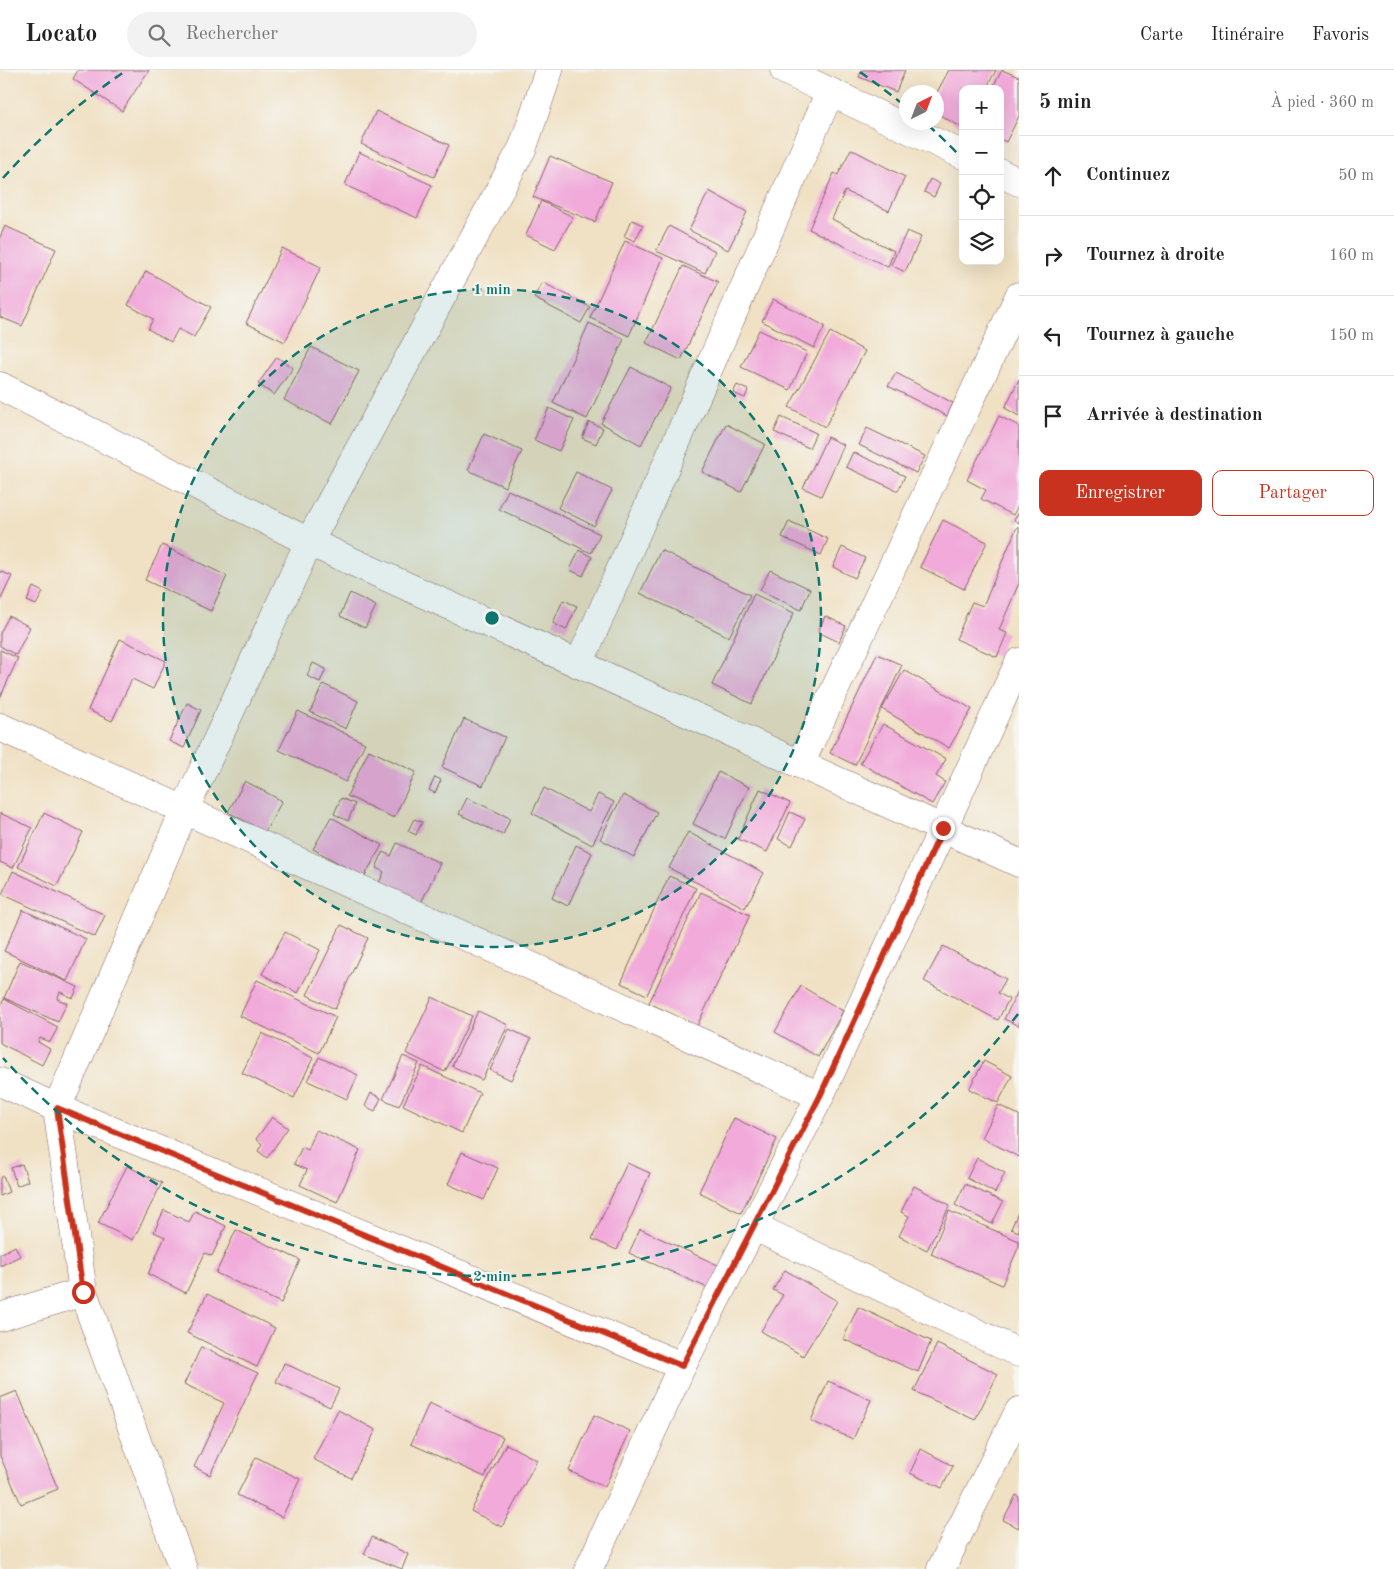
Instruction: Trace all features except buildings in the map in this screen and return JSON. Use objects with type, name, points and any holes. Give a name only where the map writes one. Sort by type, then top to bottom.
[{"type":"street","points":[[183,1569],[83,1292],[57,1108],[184,811],[309,542],[523,147],[549,70]]},
{"type":"street","points":[[784,70],[959,153]]},
{"type":"street","points":[[579,664],[830,92]]},
{"type":"street","points":[[1004,175],[1019,182]]},
{"type":"street","points":[[800,764],[1019,296]]},
{"type":"street","points":[[0,386],[309,542],[1019,863]]},
{"type":"street","points":[[589,1569],[682,1366],[820,1096],[1019,662]]},
{"type":"street","points":[[0,727],[820,1096]]},
{"type":"street","points":[[0,1082],[57,1108],[682,1366]]},
{"type":"street","points":[[754,1226],[1019,1353]]},
{"type":"street","points":[[0,1317],[83,1292]]},
{"type":"street","points":[[941,1569],[1019,1411]]},
{"type":"route","points":[[83,1292],[57,1108],[682,1366],[820,1096],[943,828]]}]
